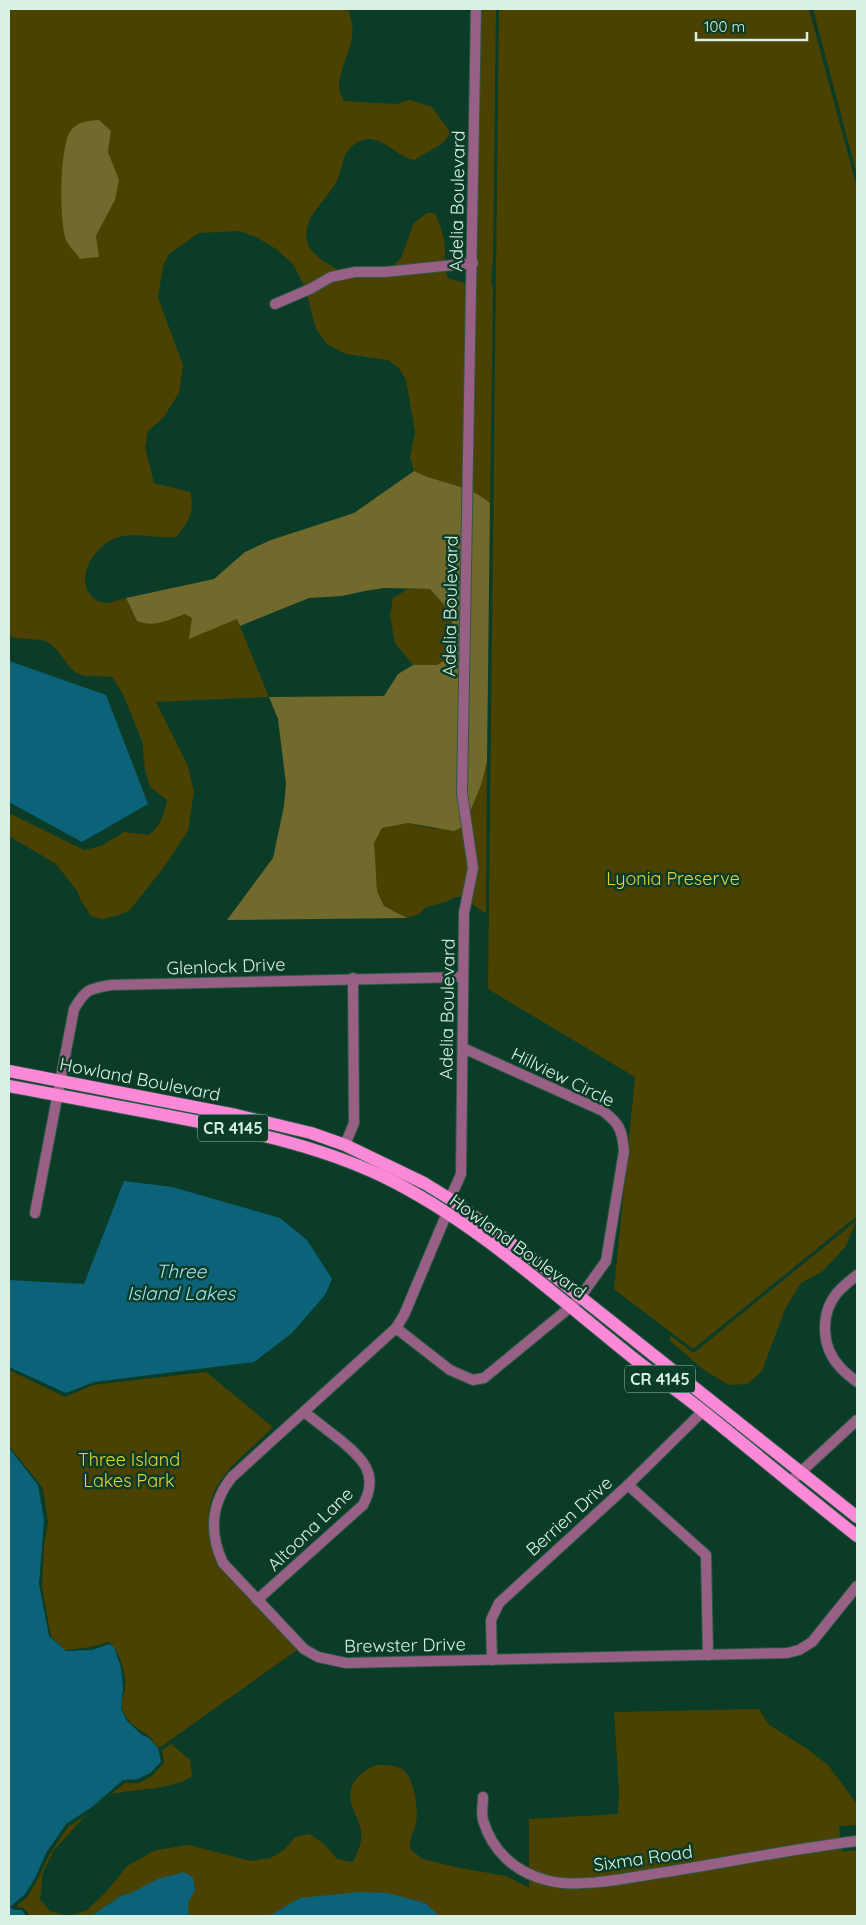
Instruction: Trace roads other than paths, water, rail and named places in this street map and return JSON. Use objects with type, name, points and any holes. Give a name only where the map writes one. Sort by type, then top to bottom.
[{"type":"main road","name":"Howland Boulevard","points":[[9,1071],[266,1121],[345,1145],[395,1168],[450,1199],[501,1235],[581,1296],[647,1351],[857,1517]]},
{"type":"main road","name":"Howland Boulevard","points":[[9,1086],[222,1125],[271,1136],[322,1152],[367,1170],[428,1202],[478,1234],[571,1306],[857,1536]]},
{"type":"main road","points":[[428,1202],[436,1199],[441,1202],[450,1199]]},
{"type":"street","name":"Adelia Boulevard","points":[[450,1199],[461,1174],[464,913],[473,868],[462,793],[465,557],[473,263],[476,9]]},
{"type":"street","points":[[275,304],[310,289],[331,277],[355,272],[385,272],[473,263]]},
{"type":"street","name":"Glenlock Drive","points":[[35,1213],[56,1095],[74,1010],[83,993],[95,988],[111,985],[463,977]]},
{"type":"street","points":[[345,1145],[354,1123],[353,978]]},
{"type":"street","name":"Hillview Circle","points":[[463,1048],[603,1111],[615,1120],[623,1132],[624,1150],[606,1261],[581,1296]]},
{"type":"street","name":"Brewster Drive","points":[[446,1213],[404,1315],[396,1328],[232,1477],[216,1503],[213,1518],[213,1534],[216,1549],[223,1563],[304,1649],[318,1657],[334,1662],[346,1663],[787,1653],[799,1650],[812,1642],[857,1586]]},
{"type":"street","points":[[857,1275],[837,1293],[828,1309],[825,1322],[825,1334],[829,1351],[839,1366],[857,1382]]},
{"type":"street","points":[[396,1328],[450,1370],[473,1380],[484,1378],[581,1296]]},
{"type":"street","name":"Berrien Drive","points":[[492,1660],[491,1620],[498,1603],[628,1485],[703,1411]]},
{"type":"street","name":"Altoona Lane","points":[[257,1600],[362,1505],[368,1496],[370,1479],[366,1465],[358,1455],[304,1412]]},
{"type":"street","points":[[790,1482],[857,1420]]},
{"type":"street","points":[[628,1485],[706,1554],[708,1655]]},
{"type":"street","name":"Sixma Road","points":[[483,1797],[482,1818],[496,1847],[505,1859],[520,1870],[546,1881],[574,1883],[616,1880],[857,1841]]},
{"type":"water","points":[[9,661],[106,695],[148,804],[82,842],[9,802]]},
{"type":"water","name":"Three Island Lakes","points":[[124,1181],[172,1187],[280,1218],[307,1240],[332,1279],[325,1295],[292,1333],[254,1362],[94,1382],[66,1393],[9,1367],[9,1280],[84,1284]]},
{"type":"water","points":[[9,1448],[38,1485],[44,1520],[39,1584],[49,1636],[66,1651],[92,1650],[109,1644],[114,1647],[121,1667],[123,1688],[121,1708],[127,1721],[142,1735],[149,1738],[158,1748],[161,1762],[150,1773],[138,1779],[123,1780],[92,1807],[66,1824],[46,1853],[35,1878],[25,1894],[10,1907],[14,1910],[22,1910],[26,1916],[9,1916]]},
{"type":"water","points":[[184,1872],[193,1878],[195,1890],[188,1903],[189,1916],[91,1916],[124,1894],[127,1895],[158,1879]]},
{"type":"water","points":[[359,1892],[387,1893],[425,1903],[439,1916],[269,1916],[300,1898]]},
{"type":"park label","name":"Lyonia Preserve","points":[[673,878]]},
{"type":"park label","name":"Three Island Lakes Park","points":[[129,1469]]}]
